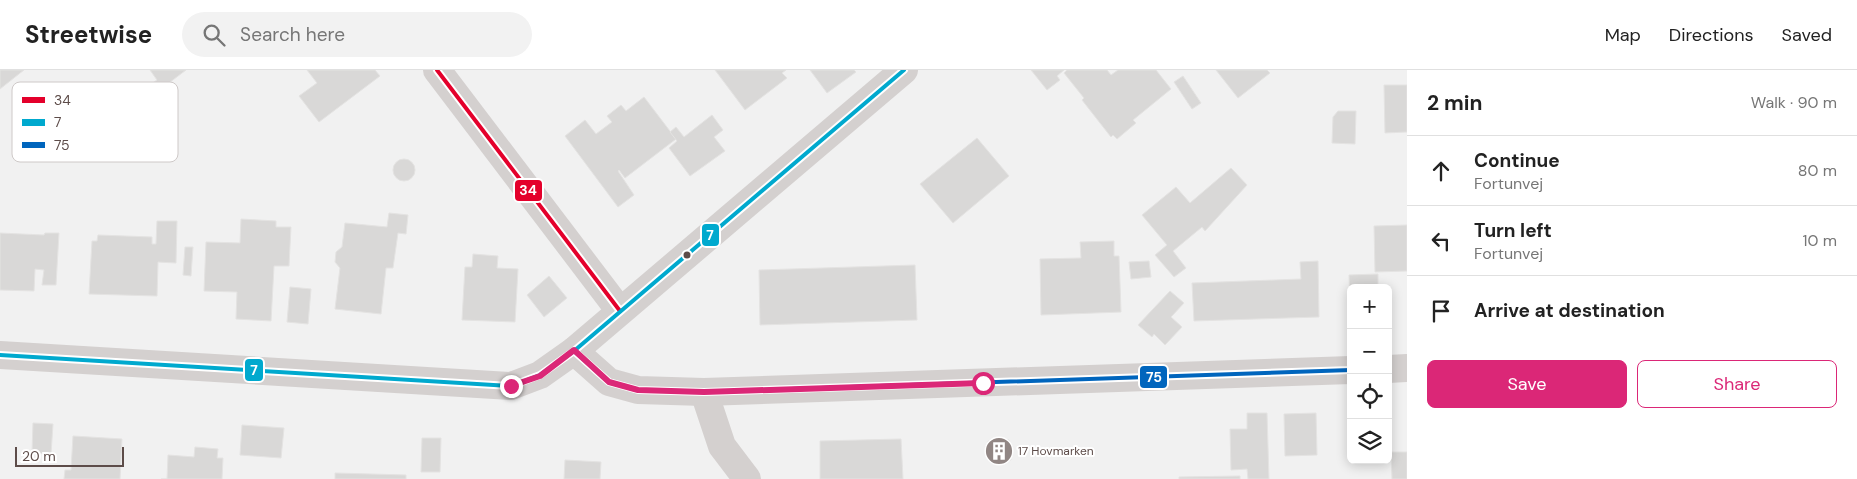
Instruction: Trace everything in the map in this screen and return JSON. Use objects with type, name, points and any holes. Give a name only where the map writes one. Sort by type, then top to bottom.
[{"type":"street","points":[[437,70],[620,311]]},
{"type":"street","points":[[0,355],[511,386],[540,376],[574,350],[904,70]]},
{"type":"street","points":[[574,350],[609,382],[638,390],[704,392],[1347,370]]},
{"type":"street","points":[[1392,369],[1407,368]]},
{"type":"street","points":[[704,392],[722,446],[747,479]]},
{"type":"building","points":[[0,70],[24,70],[0,89]]},
{"type":"building","points":[[150,70],[186,70],[170,82],[154,82],[157,80]]},
{"type":"building","points":[[307,70],[375,70],[380,76],[319,122],[299,96],[317,83]]},
{"type":"building","points":[[715,70],[786,70],[782,73],[787,78],[745,110]]},
{"type":"building","points":[[810,70],[854,70],[856,72],[827,93]]},
{"type":"building","points":[[1031,70],[1064,70],[1057,76],[1060,80],[1047,90]]},
{"type":"building","points":[[1067,70],[1107,70],[1111,75],[1118,70],[1156,70],[1171,89],[1133,120],[1136,123],[1117,139],[1113,135],[1111,137],[1082,100],[1084,98],[1064,73]]},
{"type":"building","points":[[1216,70],[1267,70],[1270,73],[1238,98]]},
{"type":"building","points":[[1183,76],[1201,103],[1192,109],[1174,82]]},
{"type":"building","points":[[1384,85],[1407,85],[1407,132],[1385,133]]},
{"type":"building","points":[[644,97],[676,139],[625,178],[618,171],[634,195],[618,207],[565,136],[585,120],[596,134],[612,122],[607,116],[621,105],[626,111]]},
{"type":"building","points":[[1338,111],[1356,111],[1355,144],[1332,143],[1333,117]]},
{"type":"building","points":[[712,115],[723,130],[714,137],[725,151],[690,176],[669,148],[677,141],[670,132],[676,127],[684,137]]},
{"type":"building","points":[[977,138],[1009,176],[953,223],[920,184]]},
{"type":"building","points":[[404,159],[412,162],[415,170],[412,178],[404,181],[396,178],[393,170],[396,162]]},
{"type":"building","points":[[1231,168],[1247,185],[1205,231],[1202,227],[1173,251],[1186,268],[1174,277],[1155,255],[1167,245],[1142,215],[1176,187],[1190,203]]},
{"type":"building","points":[[389,213],[408,215],[406,234],[398,233],[393,268],[386,268],[381,314],[335,309],[340,268],[335,262],[336,252],[342,247],[345,223],[387,227]]},
{"type":"building","points":[[241,219],[276,221],[276,227],[291,227],[289,266],[274,266],[271,321],[236,319],[237,292],[204,291],[206,242],[240,243]]},
{"type":"building","points":[[157,221],[177,221],[176,263],[158,262],[157,296],[89,294],[92,241],[97,241],[98,235],[152,237],[152,244],[156,244]]},
{"type":"building","points":[[1407,225],[1407,271],[1375,272],[1374,226]]},
{"type":"building","points":[[0,233],[44,235],[45,233],[59,233],[56,285],[42,285],[44,270],[35,269],[34,291],[0,290]]},
{"type":"building","points":[[1114,241],[1114,256],[1119,256],[1121,312],[1041,315],[1040,259],[1081,258],[1080,242]]},
{"type":"building","points":[[185,247],[193,247],[191,276],[183,275]]},
{"type":"building","points":[[473,254],[498,256],[497,268],[518,269],[515,322],[462,320],[465,267],[472,267]]},
{"type":"building","points":[[1149,261],[1151,277],[1131,279],[1129,262]]},
{"type":"building","points":[[1318,261],[1319,317],[1194,321],[1192,283],[1301,279],[1300,262]]},
{"type":"building","points":[[915,265],[917,320],[760,325],[759,270]]},
{"type":"building","points":[[1378,274],[1378,284],[1349,284],[1349,275]]},
{"type":"building","points":[[549,276],[567,298],[544,317],[527,295]]},
{"type":"building","points":[[290,287],[311,289],[308,324],[287,322]]},
{"type":"building","points":[[1170,291],[1184,303],[1171,317],[1182,327],[1165,345],[1154,334],[1152,337],[1138,325]]},
{"type":"building","points":[[1247,413],[1267,413],[1269,479],[1248,479],[1247,469],[1231,470],[1230,429],[1247,429]]},
{"type":"building","points":[[1316,413],[1317,455],[1285,456],[1284,414]]},
{"type":"building","points":[[33,423],[53,424],[51,454],[32,453]]},
{"type":"building","points":[[242,425],[284,428],[281,458],[240,455]]},
{"type":"building","points":[[73,436],[122,439],[120,479],[64,479],[65,470],[71,470]]},
{"type":"building","points":[[422,438],[441,438],[440,472],[421,472]]},
{"type":"building","points":[[901,439],[903,479],[820,479],[820,441]]},
{"type":"building","name":"17 Hovmarken","points":[[1009,440],[1011,460],[989,461],[988,441]]},
{"type":"building","points":[[195,447],[218,449],[217,458],[223,458],[222,479],[167,479],[168,455],[194,457]]},
{"type":"building","points":[[1392,452],[1407,452],[1407,479],[1392,479]]},
{"type":"building","points":[[565,460],[601,462],[600,479],[564,479]]},
{"type":"building","points":[[335,473],[406,475],[406,479],[335,479]]},
{"type":"building","points":[[1240,476],[1240,479],[1179,479],[1179,477]]},
{"type":"transit line","name":"34","points":[[437,70],[620,311]]},
{"type":"transit line","name":"7","points":[[0,355],[511,386],[540,375],[574,351],[904,70]]},
{"type":"transit line","name":"75","points":[[574,351],[609,382],[638,390],[704,392],[1347,370]]},
{"type":"place","name":"17 Hovmarken","points":[[999,451]]},
{"type":"route","points":[[511,386],[540,376],[574,350],[609,382],[638,390],[704,392],[983,383]]}]
